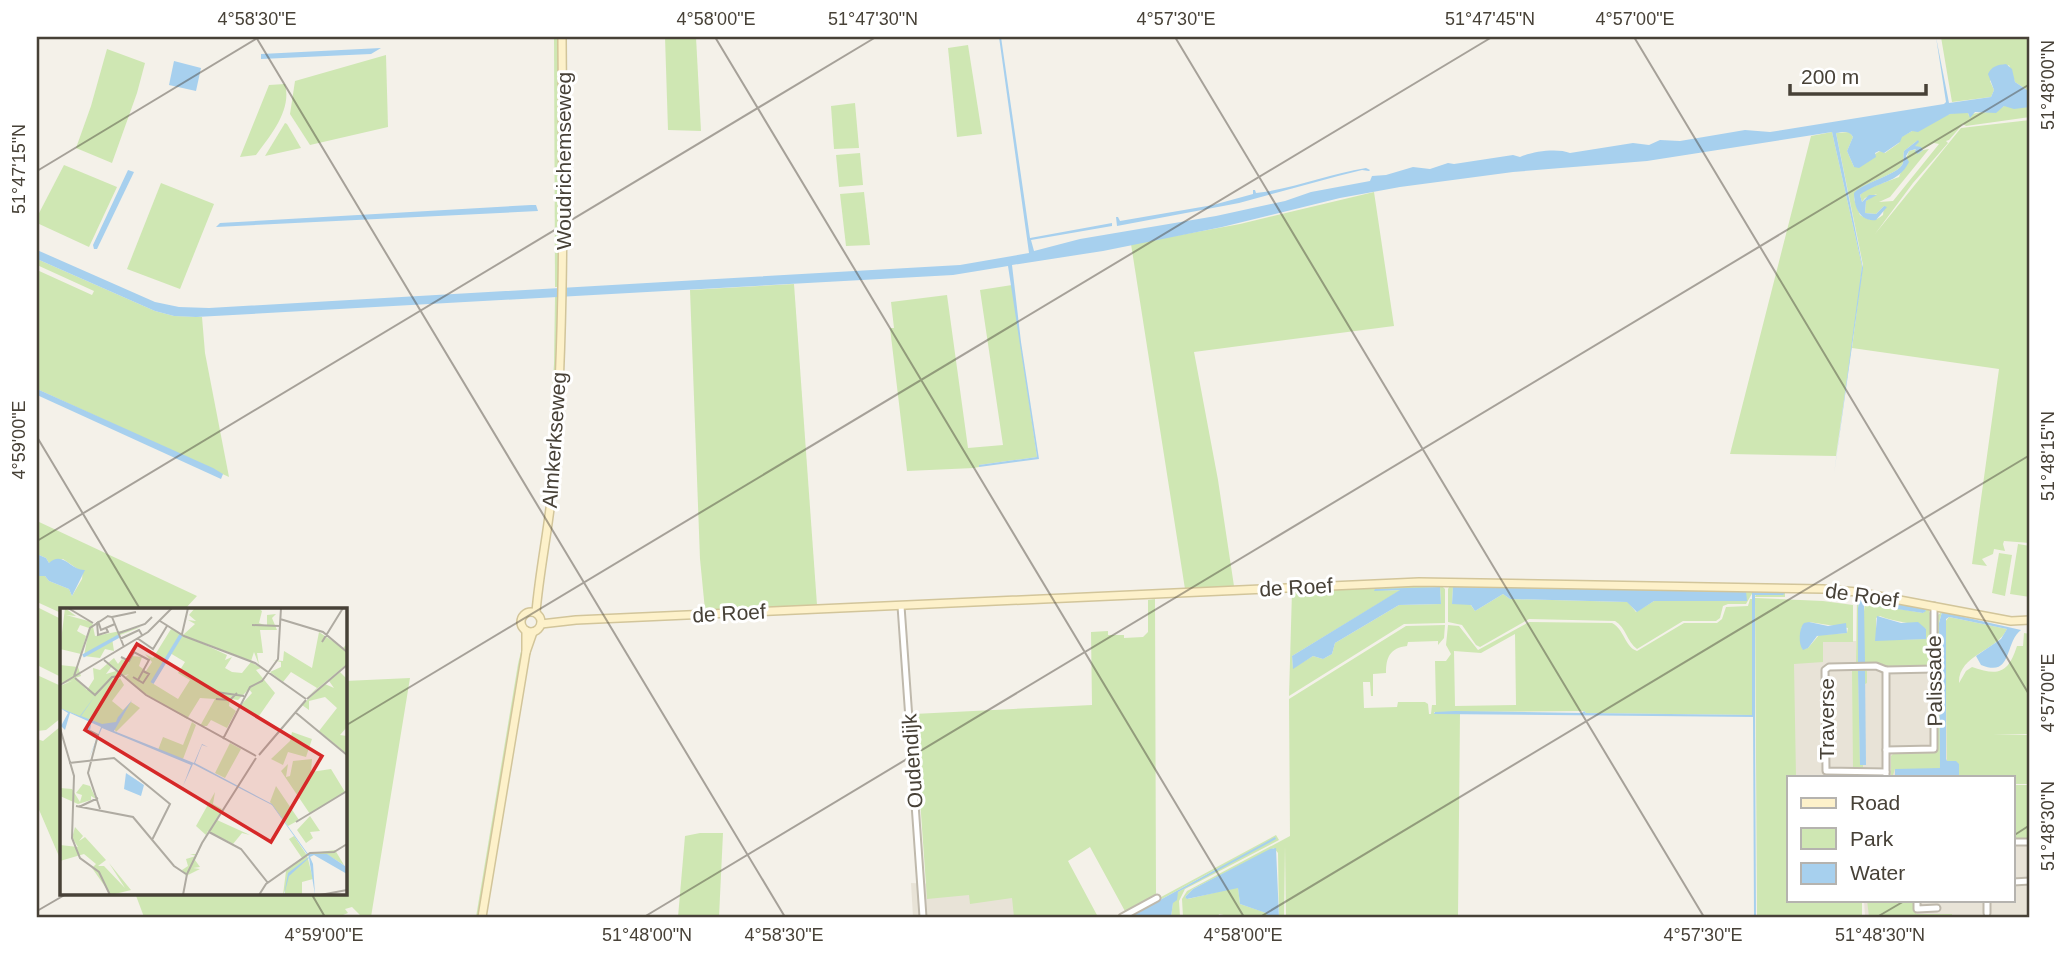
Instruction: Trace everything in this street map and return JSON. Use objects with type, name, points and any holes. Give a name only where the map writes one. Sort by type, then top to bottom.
[{"type":"street","name":"Woudrichemseweg","points":[[562,37],[564,285]]},
{"type":"street","name":"Almkerkseweg","points":[[529,631],[521,626],[521,618],[537,617],[536,594],[554,470],[564,285]]},
{"type":"street","name":"de Roef","points":[[537,617],[558,621],[1428,582],[1823,589],[1857,592],[2011,621],[2030,620]]},
{"type":"street","name":"Oudendijk","points":[[901,606],[923,917]]},
{"type":"street","name":"Palissade","points":[[1886,750],[1934,749],[1934,606]]},
{"type":"street","points":[[482,917],[529,631],[538,629],[537,617]]},
{"type":"street","name":"Traverse","points":[[1886,670],[1876,666],[1829,667],[1825,670],[1826,771],[1886,774]]},
{"type":"street","points":[[1886,774],[1886,670],[1934,669]]},
{"type":"street","points":[[1122,917],[1157,898]]},
{"type":"street","points":[[1917,902],[1917,909],[1937,908]]},
{"type":"street","points":[[1987,902],[1987,913]]},
{"type":"shaded area","points":[[1821,641],[1856,641],[1857,661],[1954,660],[1961,776],[1789,776],[1785,660]]},
{"type":"shaded area","points":[[2030,837],[2030,917],[1865,917],[1864,902],[2014,902],[2014,838]]},
{"type":"shaded area","points":[[911,883],[1029,888],[1031,917],[913,917]]},
{"type":"green space","points":[[554,37],[560,37],[561,287],[555,287]]},
{"type":"green space","points":[[665,37],[696,37],[701,131],[668,130]]},
{"type":"green space","points":[[1941,37],[2027,37],[2030,92],[2015,82],[2009,65],[1990,81],[1994,90],[1991,97],[1952,102]]},
{"type":"green space","points":[[968,45],[982,134],[957,137],[948,48]]},
{"type":"green space","points":[[107,49],[145,63],[112,163],[76,148]]},
{"type":"green space","points":[[386,55],[388,127],[310,145],[290,114],[295,81]]},
{"type":"green space","points":[[285,84],[286,103],[274,131],[256,155],[240,157],[269,85]]},
{"type":"green space","points":[[855,103],[859,148],[834,149],[831,106]]},
{"type":"green space","points":[[2004,106],[2030,107],[2030,117],[1966,126],[1963,124],[1946,141],[1948,143],[1913,183],[1875,234],[1961,128],[2030,120],[2030,543],[2004,541],[2005,551],[1994,549],[1993,554],[1982,559],[1987,566],[1972,564],[1999,369],[1852,348],[1863,265],[1836,133],[1849,132],[1853,137],[1847,151],[1854,167],[1880,151],[1885,153],[1899,143],[1901,137],[1952,113],[1968,113],[1969,116],[1995,111]],"holes":[[[1918,140],[1914,146],[1923,149],[1934,143],[1939,144],[1893,201],[1879,202],[1890,197],[1929,149],[1918,154],[1917,149],[1909,151],[1899,177],[1867,189],[1860,195],[1862,202],[1865,198],[1877,194],[1866,201],[1865,213],[1876,214],[1884,206],[1883,215],[1872,220],[1860,215],[1854,199],[1855,193],[1895,171],[1903,163],[1904,151]]]},
{"type":"green space","points":[[285,123],[301,148],[265,156]]},
{"type":"green space","points":[[1832,132],[1862,266],[1836,456],[1730,454],[1811,136]]},
{"type":"green space","points":[[860,153],[863,185],[839,187],[836,155]]},
{"type":"green space","points":[[64,165],[117,187],[89,247],[37,223],[37,217]]},
{"type":"green space","points":[[161,183],[214,204],[180,289],[127,269]]},
{"type":"green space","points":[[864,192],[870,245],[846,246],[840,194]]},
{"type":"green space","points":[[1374,192],[1394,326],[1194,352],[1234,586],[1185,589],[1131,244],[1240,224]]},
{"type":"green space","points":[[37,259],[155,311],[174,316],[202,317],[205,353],[229,477],[37,389],[37,270],[92,295],[94,291],[37,265]]},
{"type":"green space","points":[[794,284],[817,605],[705,610],[700,559],[690,290]]},
{"type":"green space","points":[[1012,285],[1037,457],[974,468],[907,471],[890,328],[894,328],[891,302],[947,295],[968,448],[1003,445],[980,290]]},
{"type":"green space","points":[[555,297],[561,297],[549,502],[544,503],[554,364]]},
{"type":"green space","points":[[37,521],[197,596],[186,608],[60,608],[60,613],[37,602],[37,576],[45,576],[49,581],[69,589],[72,596],[82,579],[83,570],[63,559],[49,563],[46,558],[37,556]]},
{"type":"green space","points":[[2018,544],[2030,546],[2030,597],[2010,594]]},
{"type":"green space","points":[[1999,553],[2012,555],[2005,596],[1992,593]]},
{"type":"green space","points":[[1440,584],[1445,589],[1445,623],[1404,624],[1289,696],[1292,591]],"holes":[[[1440,587],[1441,604],[1399,605],[1335,643],[1332,654],[1323,659],[1313,656],[1293,668],[1292,656],[1401,590],[1375,591]]]},
{"type":"green space","points":[[1451,584],[1785,590],[1785,597],[1755,597],[1756,594],[1783,595],[1783,592],[1753,592],[1746,604],[1723,606],[1720,618],[1716,621],[1683,621],[1637,649],[1615,621],[1529,619],[1480,647],[1462,625],[1448,622],[1448,589]],"holes":[[[1453,587],[1746,591],[1746,601],[1654,601],[1636,612],[1628,602],[1510,599],[1503,594],[1475,611],[1470,604],[1452,604]]]},
{"type":"green space","points":[[1857,597],[1860,597],[1858,662],[1865,603],[1923,613],[1928,608],[1931,616],[1931,663],[1886,668],[1879,663],[1856,664]],"holes":[[[1876,618],[1886,618],[1926,629],[1926,639],[1876,640]]]},
{"type":"green space","points":[[1755,598],[1853,605],[1853,642],[1823,642],[1823,662],[1794,664],[1796,776],[1787,776],[1787,902],[1862,902],[1862,917],[1757,917]],"holes":[[[1809,622],[1848,628],[1847,633],[1819,635],[1808,648],[1802,649],[1801,628]]]},
{"type":"green space","points":[[1155,599],[1156,896],[1126,913],[1090,847],[1068,861],[1098,917],[1014,917],[1012,898],[970,904],[969,895],[927,899],[914,714],[1092,705],[1091,632],[1108,631],[1108,635],[1124,635],[1124,638],[1143,637],[1148,632],[1148,600]]},
{"type":"green space","points":[[1752,599],[1752,715],[1584,711],[1434,712],[1460,713],[1458,917],[1286,917],[1285,846],[1284,917],[1279,917],[1278,853],[1274,848],[1193,889],[1185,897],[1188,899],[1238,887],[1240,904],[1267,913],[1268,917],[1233,917],[1219,914],[1218,917],[1183,917],[1182,899],[1187,891],[1290,836],[1289,699],[1406,626],[1445,625],[1444,638],[1438,645],[1438,641],[1408,642],[1407,646],[1393,651],[1388,658],[1386,673],[1373,674],[1373,696],[1370,682],[1363,682],[1364,708],[1397,707],[1398,702],[1425,702],[1431,714],[1432,705],[1436,705],[1435,661],[1446,661],[1451,654],[1446,645],[1448,625],[1459,626],[1478,650],[1529,622],[1612,623],[1637,651],[1684,623],[1717,623],[1722,619],[1726,607],[1748,606]],"holes":[[[1515,634],[1516,705],[1455,706],[1454,651],[1481,653]]]},
{"type":"green space","points":[[37,607],[60,618],[60,676],[37,665]]},
{"type":"green space","points":[[1942,612],[1939,623],[1940,769],[1895,769],[1895,776],[1891,776],[1891,756],[1894,753],[1937,751],[1935,617]]},
{"type":"green space","points":[[1949,617],[2007,629],[1995,643],[1971,659],[1960,674],[1959,683],[1966,671],[1972,667],[1995,672],[2006,667],[2017,646],[2023,646],[2024,633],[2030,634],[2030,734],[1993,735],[2030,735],[2030,784],[2014,784],[2014,776],[1959,776],[1959,764],[1947,761],[1945,622]]},
{"type":"green space","points":[[523,643],[479,917],[476,917],[518,664]]},
{"type":"green space","points":[[1865,669],[1867,683],[1865,684],[1865,672],[1858,672],[1860,765],[1863,765],[1863,769],[1853,769],[1852,670]]},
{"type":"green space","points":[[37,675],[60,686],[60,719],[46,730],[37,731]]},
{"type":"green space","points":[[410,678],[371,917],[362,917],[352,907],[345,909],[348,913],[338,917],[144,917],[135,894],[346,894],[346,681]]},
{"type":"green space","points":[[60,727],[60,859],[37,805],[37,739],[43,741]]},
{"type":"green space","points":[[1856,774],[1883,775],[1856,776]]},
{"type":"green space","points":[[2014,785],[2030,785],[2030,838],[2014,838]]},
{"type":"green space","points":[[723,833],[719,917],[678,917],[685,836]]},
{"type":"green space","points":[[1276,835],[1279,840],[1185,889],[1179,901],[1180,917],[1171,917],[1173,902],[1178,892],[1222,866],[1129,917],[1124,917]]},
{"type":"green space","points":[[1867,902],[1914,902],[1916,914],[1952,914],[1952,917],[1869,917]]},
{"type":"water","points":[[999,37],[1030,238],[1112,223],[1112,226],[1031,240],[1034,251],[1080,239],[1216,216],[1285,201],[1311,192],[1370,181],[1372,176],[1413,167],[1430,169],[1448,163],[1513,155],[1520,157],[1545,151],[1570,153],[1633,143],[1649,145],[1660,140],[1680,141],[1745,130],[1770,132],[1944,104],[1946,102],[1936,37],[1949,103],[1991,97],[1994,90],[1988,74],[1995,66],[2006,64],[2012,69],[2015,82],[2030,92],[2030,107],[2014,109],[2004,106],[1996,113],[1975,112],[1970,118],[1968,113],[1950,114],[1918,132],[1912,131],[1884,153],[1875,153],[1876,157],[1859,168],[1854,167],[1847,151],[1853,137],[1848,132],[1836,133],[1863,268],[1834,474],[1862,266],[1832,132],[1647,161],[1513,172],[1400,187],[1103,251],[1012,265],[1039,459],[979,467],[1037,457],[1008,266],[953,275],[196,317],[174,316],[155,311],[37,259],[37,250],[155,302],[179,307],[209,308],[960,265],[1029,253]]},
{"type":"water","points":[[381,48],[371,54],[261,59],[261,54]]},
{"type":"water","points":[[174,61],[201,68],[196,91],[169,85]]},
{"type":"water","points":[[1918,140],[1915,146],[1923,150],[1918,154],[1916,149],[1909,151],[1906,156],[1909,162],[1899,174],[1860,195],[1862,202],[1869,195],[1877,195],[1866,201],[1865,213],[1876,214],[1884,206],[1887,207],[1876,220],[1866,219],[1857,208],[1854,193],[1900,167],[1904,151]]},
{"type":"water","points":[[1366,168],[1370,170],[1239,203],[1117,226],[1116,217],[1120,221],[1213,205],[1253,194],[1253,190],[1256,193],[1270,191]]},
{"type":"water","points":[[128,170],[134,172],[97,249],[94,249],[93,245]]},
{"type":"water","points":[[536,205],[538,211],[216,227],[220,223]]},
{"type":"water","points":[[37,389],[213,468],[223,474],[221,479],[37,395]]},
{"type":"water","points":[[39,555],[49,563],[59,559],[85,570],[72,596],[69,589],[49,581],[45,576],[37,576]]},
{"type":"water","points":[[1440,587],[1441,604],[1399,605],[1335,643],[1332,654],[1323,659],[1313,656],[1293,669],[1292,656],[1400,590],[1374,591],[1375,589]]},
{"type":"water","points":[[1453,587],[1746,591],[1747,601],[1654,601],[1637,612],[1627,602],[1510,599],[1503,594],[1475,611],[1471,605],[1452,604]]},
{"type":"water","points":[[1752,592],[1785,593],[1755,595],[1755,717],[1434,714],[1455,711],[1584,711],[1752,715]]},
{"type":"water","points":[[1860,597],[1926,611],[1923,613],[1864,604],[1865,662],[1858,662]]},
{"type":"water","points":[[1942,612],[2021,630],[2003,663],[1991,668],[1981,665],[1976,656],[2001,639],[2007,629],[1949,617],[1946,619],[1946,759],[1959,764],[1959,776],[1895,776],[1895,769],[1940,768],[1939,623]]},
{"type":"water","points":[[1877,616],[1901,623],[1918,622],[1926,629],[1926,639],[1875,641]]},
{"type":"water","points":[[1809,622],[1828,626],[1846,623],[1847,633],[1817,636],[1808,648],[1803,650],[1800,632],[1802,625]]},
{"type":"water","points":[[1858,671],[1865,671],[1866,765],[1860,765]]},
{"type":"water","points":[[1275,837],[1276,839],[1178,892],[1171,917],[1129,917]]},
{"type":"water","points":[[1276,848],[1279,917],[1268,917],[1266,913],[1240,904],[1238,888],[1187,899],[1185,897],[1193,889]]},
{"type":"waterway","points":[[1754,717],[1755,917]]}]
